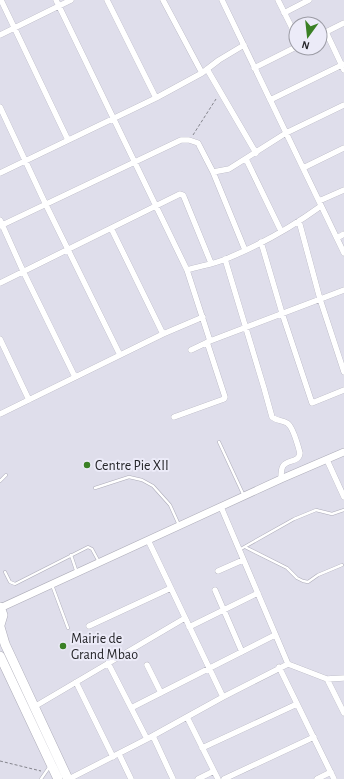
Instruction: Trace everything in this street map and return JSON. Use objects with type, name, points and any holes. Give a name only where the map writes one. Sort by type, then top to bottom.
[{"type":"highway","points":[[0,608],[3,615],[0,626],[5,644],[69,779]]},
{"type":"highway","points":[[0,656],[48,768],[58,779]]},
{"type":"street","points":[[2,0],[68,140]]},
{"type":"street","points":[[0,35],[15,28],[57,3],[71,0]]},
{"type":"street","points":[[107,0],[156,98]]},
{"type":"street","points":[[163,0],[202,73]]},
{"type":"street","points":[[222,0],[344,253]]},
{"type":"street","points":[[278,0],[288,20]]},
{"type":"street","points":[[284,12],[309,0]]},
{"type":"street","points":[[57,3],[187,270],[225,397],[224,399],[174,417]]},
{"type":"street","points":[[328,31],[344,23]]},
{"type":"street","points":[[270,100],[343,66],[328,36]]},
{"type":"street","points":[[0,173],[156,98],[202,73],[219,60],[244,46]]},
{"type":"street","points":[[254,68],[288,51]]},
{"type":"street","points":[[207,69],[256,153]]},
{"type":"street","points":[[213,172],[229,169],[286,133],[344,105]]},
{"type":"street","points":[[0,107],[46,205],[120,355]]},
{"type":"street","points":[[75,378],[1,224],[46,205],[181,140],[189,140],[198,143],[213,172],[245,250]]},
{"type":"street","points":[[303,168],[344,148]]},
{"type":"street","points":[[246,159],[281,232]]},
{"type":"street","points":[[187,270],[225,259],[281,232],[299,221],[320,203],[344,190]]},
{"type":"street","points":[[0,282],[180,194],[183,195],[211,263]]},
{"type":"street","points":[[299,221],[320,299],[344,372]]},
{"type":"street","points":[[111,228],[163,334]]},
{"type":"street","points":[[337,238],[344,234]]},
{"type":"street","points":[[260,242],[312,403],[344,390]]},
{"type":"street","points":[[225,259],[272,417],[291,426],[300,453],[300,456],[297,459],[284,464],[281,479]]},
{"type":"street","points":[[191,350],[245,327],[344,290]]},
{"type":"street","points":[[0,414],[163,334],[202,317]]},
{"type":"street","points":[[0,339],[29,400]]},
{"type":"street","points":[[0,608],[281,479],[344,452]]},
{"type":"street","points":[[327,460],[344,497]]},
{"type":"street","points":[[221,507],[288,664]]},
{"type":"street","points":[[148,540],[223,697]]},
{"type":"street","points":[[218,571],[243,560]]},
{"type":"street","points":[[89,626],[170,588]]},
{"type":"street","points":[[215,590],[242,652]]},
{"type":"street","points":[[189,627],[258,593]]},
{"type":"street","points":[[34,707],[185,618]]},
{"type":"street","points":[[131,708],[275,635]]},
{"type":"street","points":[[108,663],[147,739]]},
{"type":"street","points":[[69,779],[153,736],[279,667],[288,664],[327,679],[344,678]]},
{"type":"street","points":[[147,665],[161,693]]},
{"type":"street","points":[[279,667],[334,779]]},
{"type":"street","points":[[327,679],[344,713]]},
{"type":"street","points":[[76,682],[116,755],[131,779]]},
{"type":"street","points":[[202,748],[297,704]]},
{"type":"street","points":[[187,717],[218,779]]},
{"type":"street","points":[[153,736],[173,779]]},
{"type":"street","points":[[224,779],[314,737]]},
{"type":"street","points":[[198,779],[214,771]]},
{"type":"street","points":[[317,779],[331,772]]},
{"type":"lane","points":[[219,442],[245,496]]},
{"type":"lane","points":[[0,481],[6,475]]},
{"type":"lane","points":[[95,488],[129,477],[142,480],[153,486],[170,505],[180,526]]},
{"type":"lane","points":[[239,550],[294,520],[316,510],[332,514],[344,510]]},
{"type":"lane","points":[[245,546],[287,568],[303,581],[308,582],[318,575],[342,565]]},
{"type":"lane","points":[[4,572],[10,582],[15,584],[88,547],[92,549],[100,563]]},
{"type":"lane","points":[[71,556],[77,573]]},
{"type":"lane","points":[[52,585],[68,628]]},
{"type":"lane","points":[[41,779],[48,768]]},
{"type":"path","points":[[189,140],[221,93]]},
{"type":"path","points":[[0,761],[48,768]]},
{"type":"place","name":"Centre Pie XII","points":[[87,465]]},
{"type":"place","name":"Mairie de Grand Mbao","points":[[63,646]]}]
